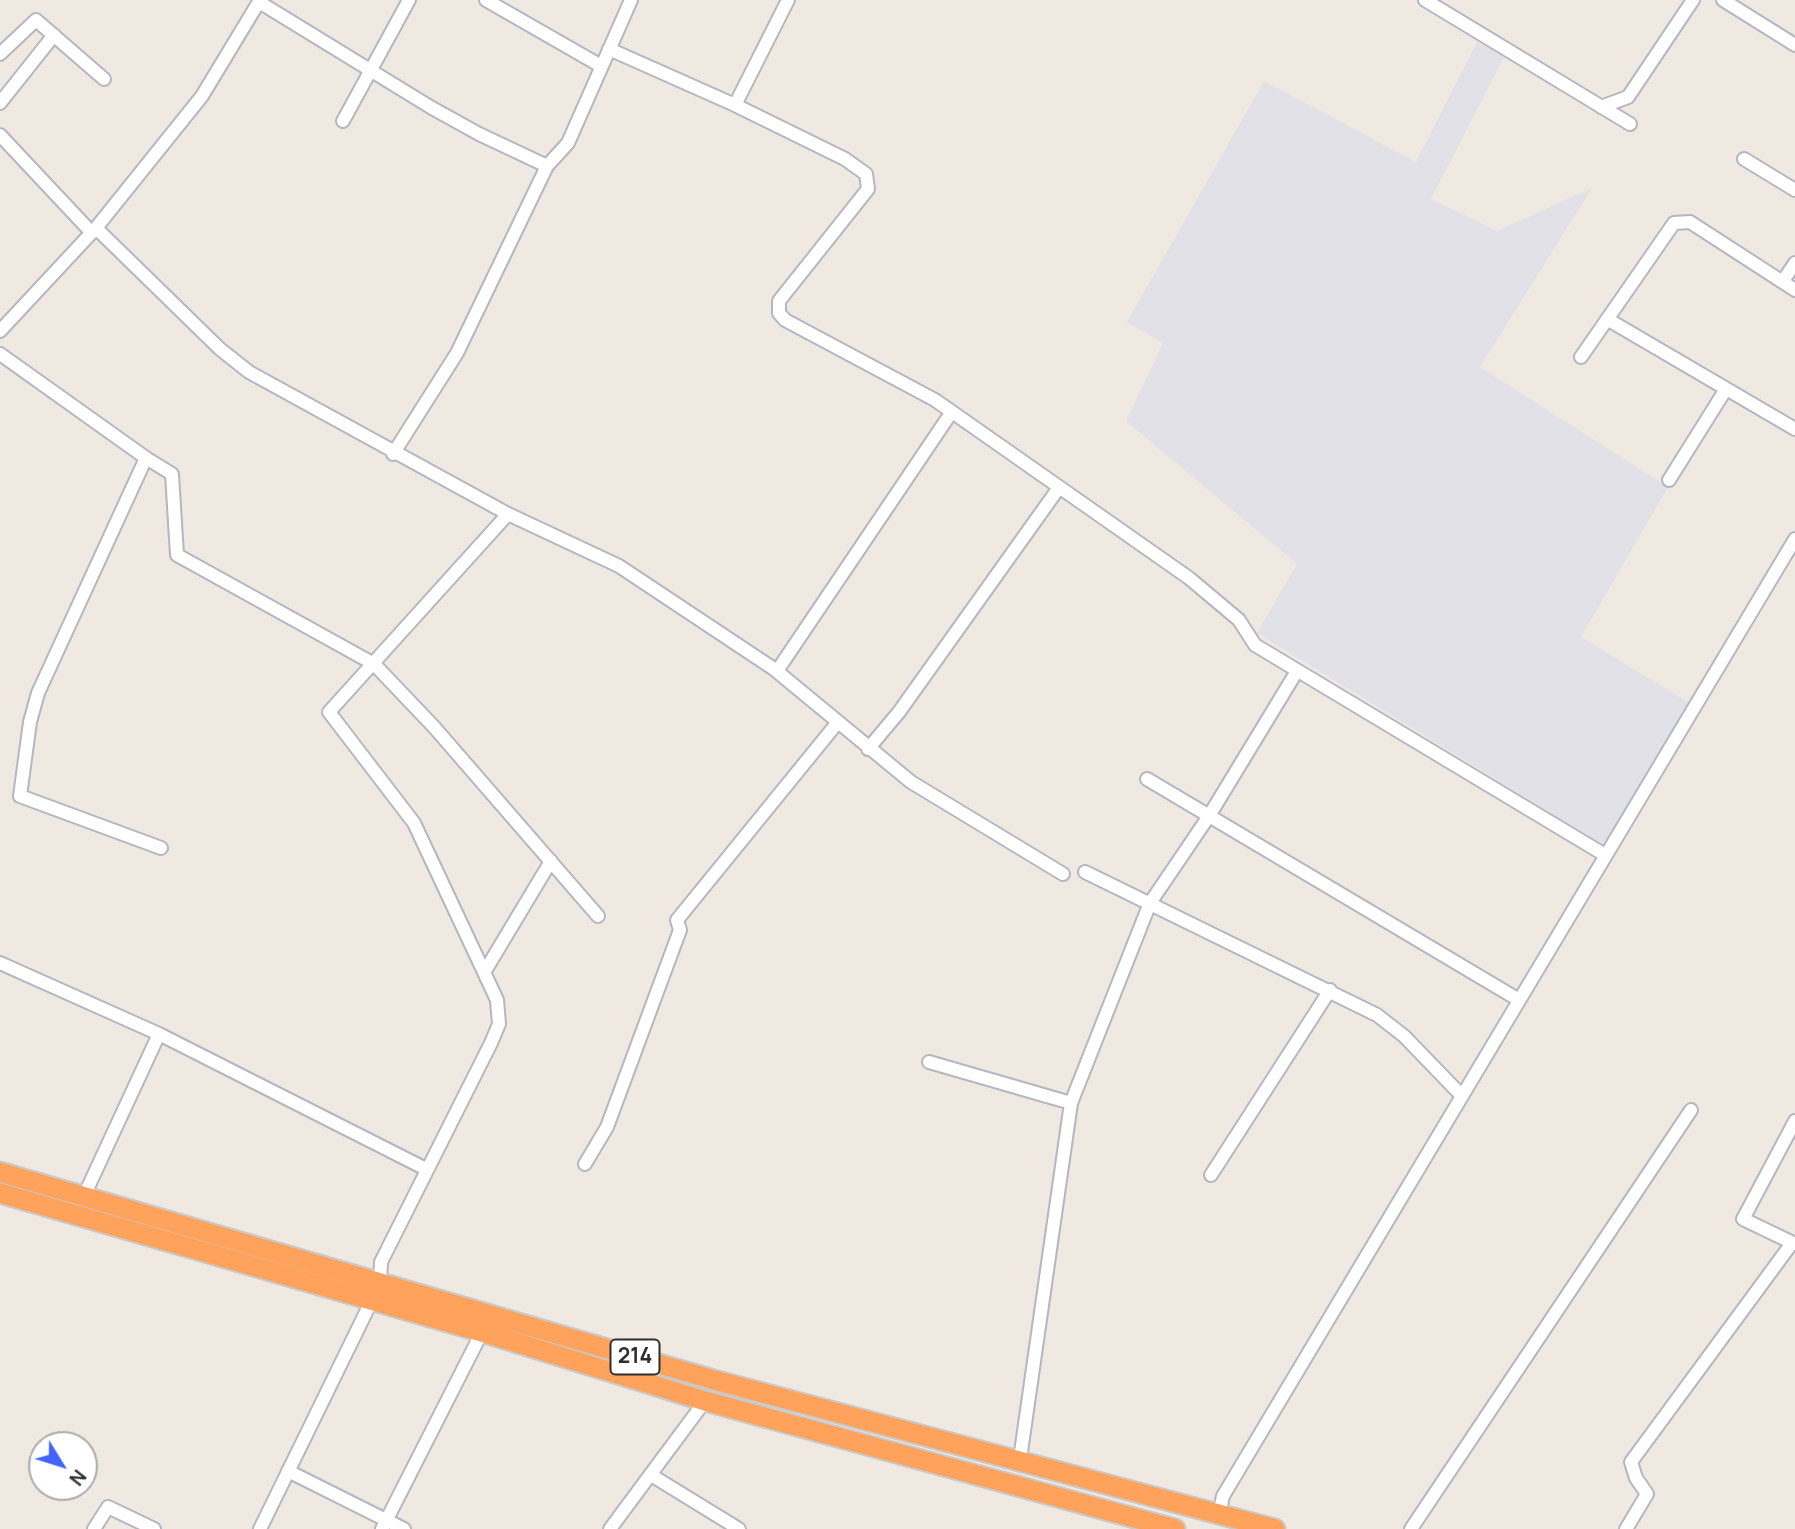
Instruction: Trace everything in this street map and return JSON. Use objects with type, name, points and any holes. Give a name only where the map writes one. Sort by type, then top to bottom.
[{"type":"highway","name":"214","points":[[0,1172],[83,1196],[376,1291],[482,1332],[705,1401],[1175,1529]]},
{"type":"highway","name":"214","points":[[0,1194],[1020,1459],[1275,1529]]},
{"type":"street","points":[[343,121],[409,0]]},
{"type":"street","points":[[486,0],[601,66]]},
{"type":"street","points":[[393,454],[457,353],[547,166],[568,143],[631,0]]},
{"type":"street","points":[[735,105],[788,0]]},
{"type":"street","points":[[1424,0],[1630,124]]},
{"type":"street","points":[[1601,107],[1628,97],[1693,0]]},
{"type":"street","points":[[1723,0],[1795,45]]},
{"type":"street","points":[[0,331],[94,230],[202,96],[259,1],[467,128],[547,166]]},
{"type":"street","points":[[0,54],[36,20],[104,79]]},
{"type":"street","points":[[0,103],[54,35]]},
{"type":"street","points":[[609,49],[735,105],[845,159],[866,174],[868,189],[779,301],[779,313],[785,320],[935,400],[1058,489],[1189,578],[1238,620],[1255,645],[1605,855]]},
{"type":"street","points":[[0,135],[94,230],[220,349],[249,372],[393,454],[508,514],[620,566],[776,671],[911,782],[1063,874]]},
{"type":"street","points":[[1744,159],[1795,190]]},
{"type":"street","points":[[1581,357],[1674,223],[1690,222],[1795,290]]},
{"type":"street","points":[[1783,281],[1795,263]]},
{"type":"street","points":[[1607,319],[1795,429]]},
{"type":"street","points":[[0,354],[172,474],[177,555],[374,664],[434,727],[598,916]]},
{"type":"street","points":[[1669,480],[1726,389]]},
{"type":"street","points":[[776,671],[951,412]]},
{"type":"street","points":[[146,458],[38,693],[30,722],[20,796],[161,848]]},
{"type":"street","points":[[868,749],[899,712],[1058,489]]},
{"type":"street","points":[[260,1529],[376,1291],[381,1262],[499,1024],[497,1000],[485,971],[414,822],[329,712],[508,514]]},
{"type":"street","points":[[1219,1515],[1223,1496],[1795,539]]},
{"type":"street","points":[[1020,1459],[1071,1103],[1150,903],[1209,816],[1297,671]]},
{"type":"street","points":[[585,1164],[607,1127],[680,930],[677,920],[838,722]]},
{"type":"street","points":[[1147,779],[1519,1000]]},
{"type":"street","points":[[485,971],[551,861]]},
{"type":"street","points":[[1085,872],[1331,990],[1377,1015],[1404,1035],[1462,1096]]},
{"type":"street","points":[[0,963],[159,1034],[426,1169]]},
{"type":"street","points":[[1211,1175],[1331,990]]},
{"type":"street","points":[[83,1196],[159,1034]]},
{"type":"street","points":[[929,1062],[1071,1103]]},
{"type":"street","points":[[1411,1529],[1691,1110]]},
{"type":"street","points":[[1626,1529],[1647,1494],[1636,1478],[1631,1462],[1794,1244],[1743,1219],[1795,1121]]},
{"type":"street","points":[[384,1525],[482,1332]]},
{"type":"street","points":[[610,1529],[705,1401]]},
{"type":"street","points":[[288,1471],[384,1525],[404,1529]]},
{"type":"street","points":[[651,1475],[738,1529]]},
{"type":"street","points":[[94,1529],[107,1507],[154,1529]]},
{"type":"shaded area","points":[[1477,42],[1505,55],[1431,199],[1497,231],[1592,188],[1480,367],[1668,487],[1581,637],[1691,704],[1603,845],[1257,633],[1297,564],[1126,421],[1163,343],[1127,322],[1264,81],[1416,162]]}]
